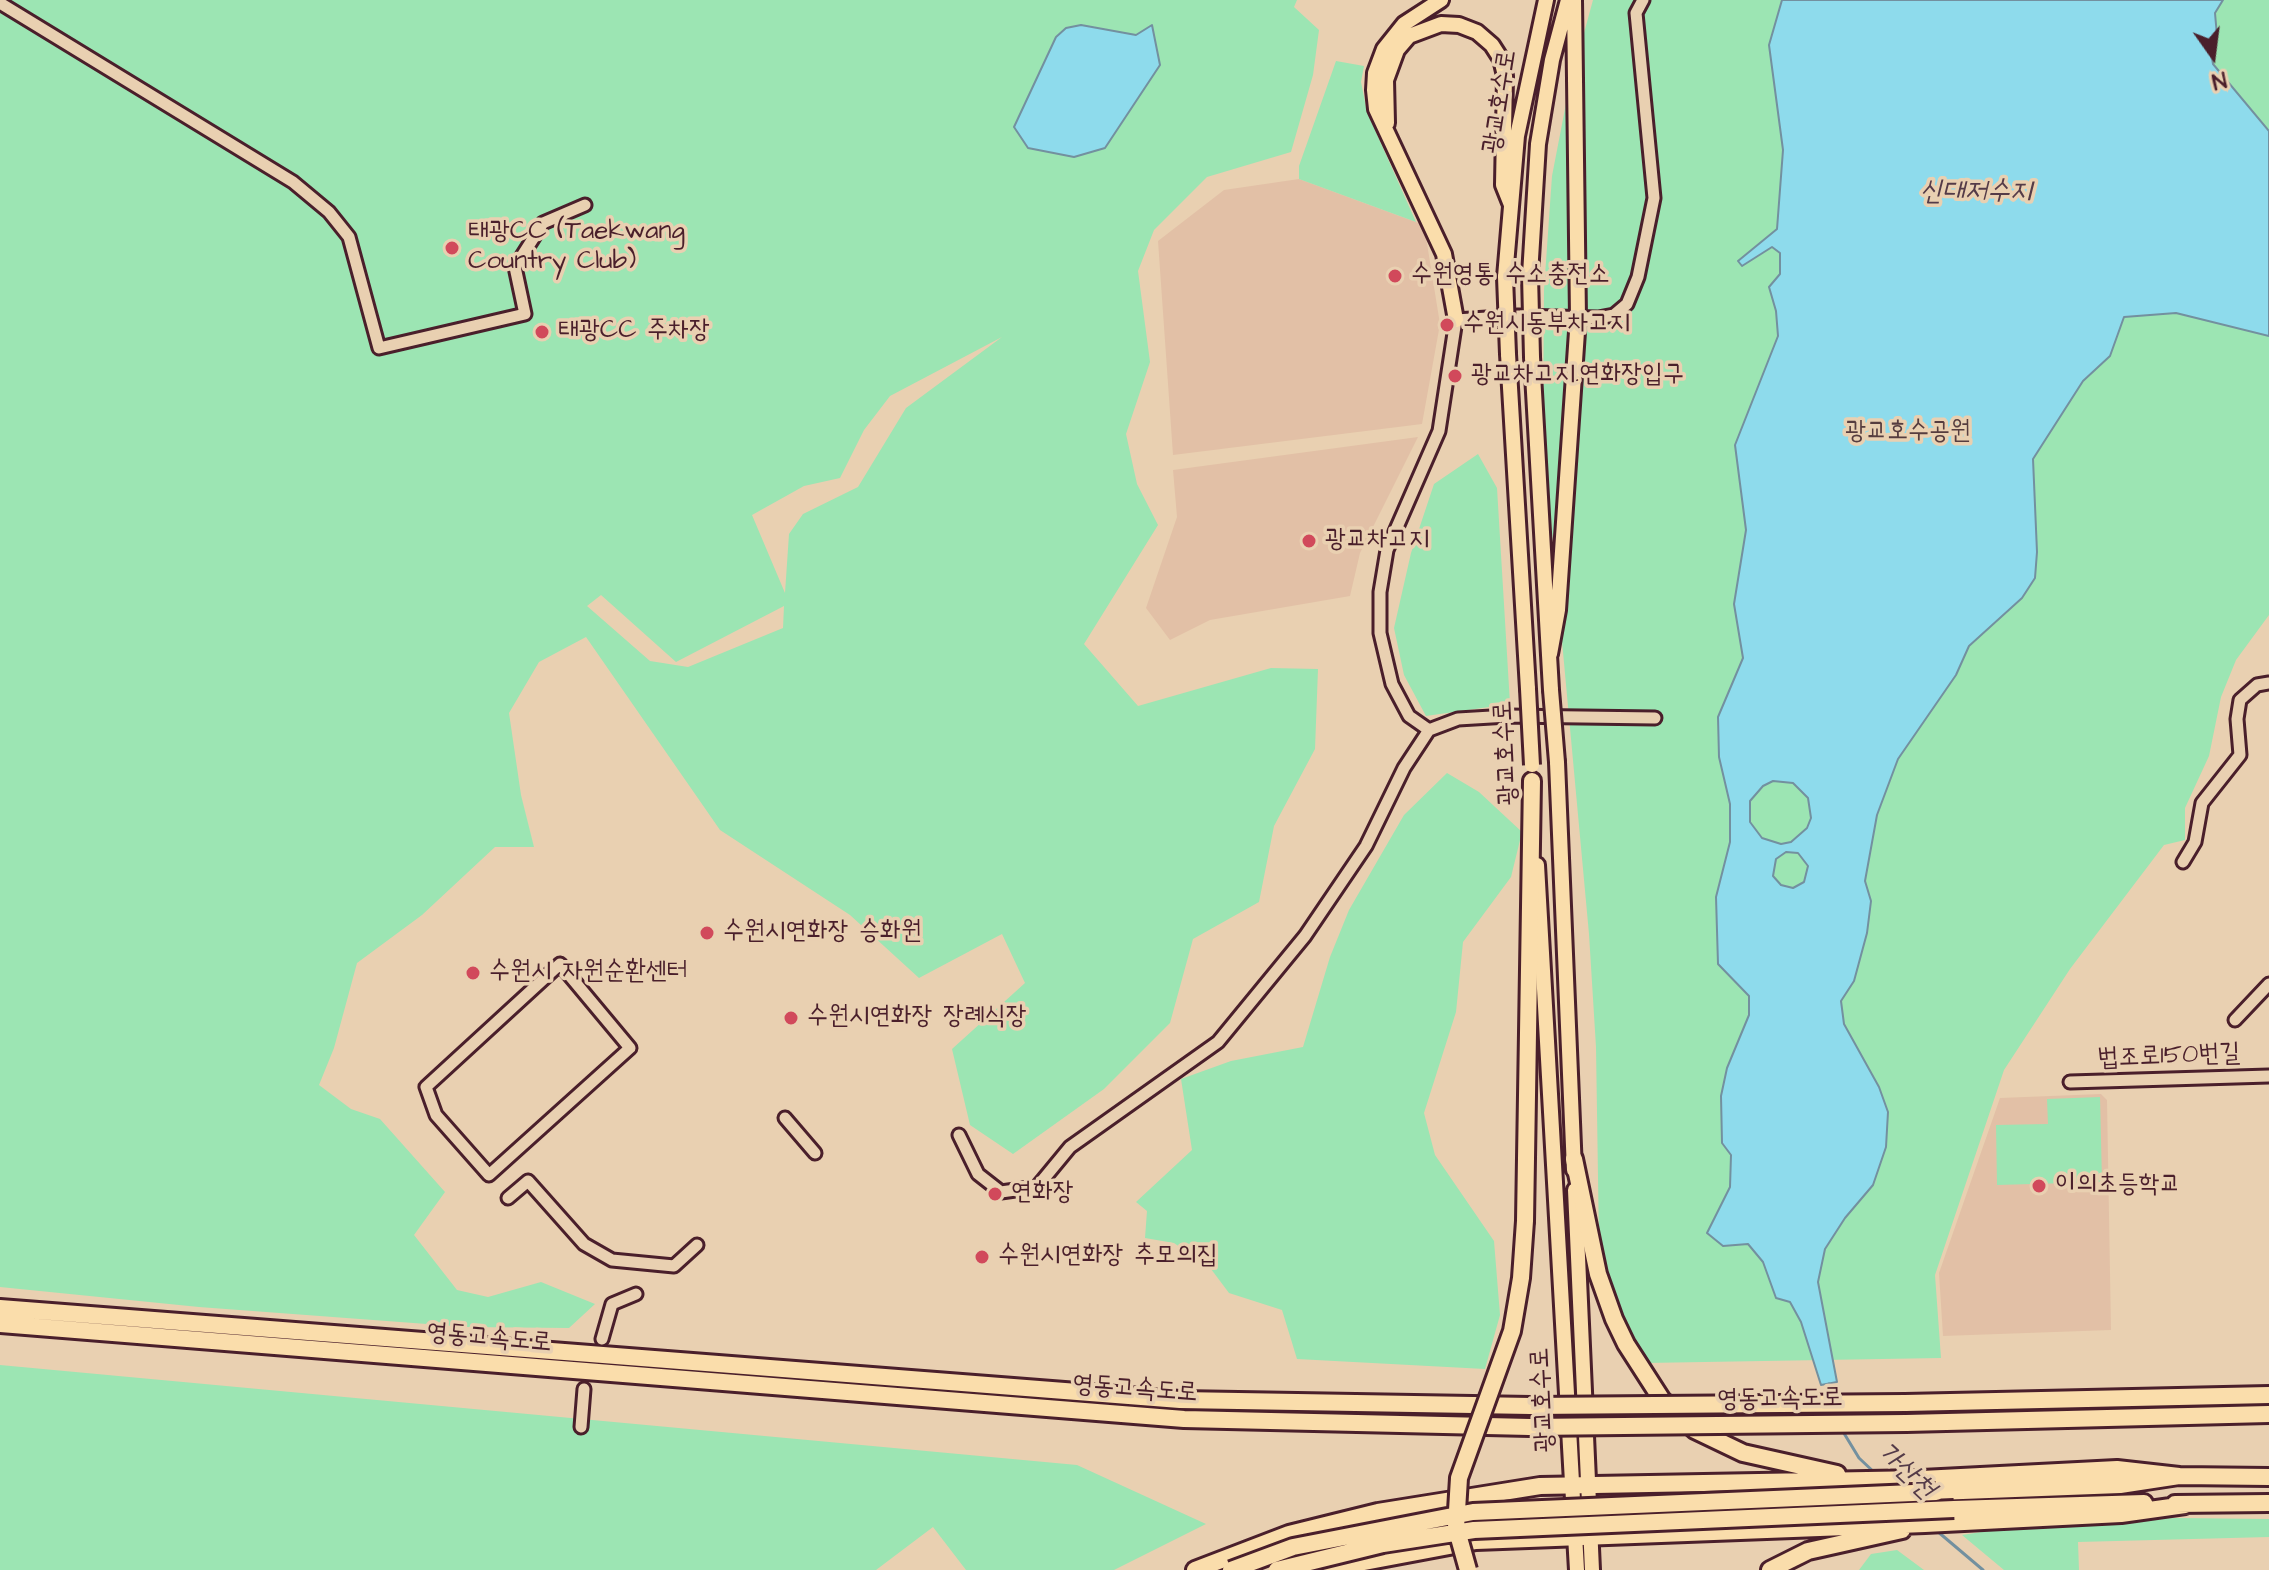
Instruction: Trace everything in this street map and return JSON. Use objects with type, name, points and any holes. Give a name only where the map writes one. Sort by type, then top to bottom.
[{"type":"highway","points":[[1468,1570],[1456,1527],[1459,1478],[1512,1331],[1521,1278],[1525,1221],[1532,773]]},
{"type":"highway","points":[[1574,1159],[1598,1274],[1614,1319],[1626,1344],[1662,1400],[1695,1430],[1743,1453],[1835,1477]]},
{"type":"highway","name":"영동고속도로","points":[[0,1308],[1180,1400],[1531,1406],[1905,1403],[2269,1395]]},
{"type":"highway","name":"영동고속도로","points":[[0,1324],[1184,1419],[1530,1427],[1906,1423],[2269,1414]]},
{"type":"highway","points":[[1195,1570],[1289,1534],[1378,1512],[1473,1495],[1580,1484],[1835,1477],[1922,1479],[2117,1469],[2179,1476],[2269,1477]]},
{"type":"highway","points":[[1231,1570],[1293,1547],[1473,1512],[2120,1485],[2179,1476]]},
{"type":"highway","points":[[1277,1570],[1383,1544],[1474,1530],[2121,1502],[2185,1505],[2269,1503]]},
{"type":"highway","points":[[1321,1570],[1476,1541],[1883,1528],[2121,1514],[2185,1505]]},
{"type":"highway","points":[[1770,1570],[1808,1551],[1883,1528]]},
{"type":"main road","points":[[1441,0],[1404,24],[1384,49],[1375,73],[1374,90],[1376,109],[1444,254],[1456,320]]},
{"type":"main road","name":"광교호수로","points":[[1546,0],[1517,136],[1505,277],[1532,773],[1580,1484],[1592,1539],[1592,1570]]},
{"type":"main road","name":"광교호수로","points":[[1568,0],[1552,60],[1538,144],[1530,275],[1532,357],[1557,762],[1574,1159],[1580,1484],[1575,1539],[1577,1570]]},
{"type":"main road","points":[[1550,654],[1558,610],[1578,317],[1574,0]]},
{"type":"main road","points":[[1388,131],[1386,80],[1397,50],[1409,36],[1441,24],[1459,25],[1477,32],[1492,45],[1503,68],[1503,185],[1511,205]]},
{"type":"street","points":[[1429,730],[1409,716],[1392,684],[1380,633],[1380,592],[1387,550],[1439,431],[1456,320],[1614,315],[1627,304],[1638,277],[1654,198],[1636,13],[1643,0]]},
{"type":"street","points":[[0,3],[293,182],[329,212],[349,237],[379,348],[525,314],[515,267],[543,223],[585,205]]},
{"type":"street","points":[[2183,862],[2195,842],[2202,803],[2240,755],[2237,719],[2240,700],[2257,685],[2269,683]]},
{"type":"street","points":[[959,1135],[978,1174],[1001,1192],[1037,1187],[1070,1147],[1218,1042],[1305,936],[1366,846],[1404,768],[1429,730],[1458,719],[1508,716],[1655,718]]},
{"type":"street","points":[[560,964],[630,1048],[489,1175],[436,1115],[426,1087],[560,964]]},
{"type":"street","points":[[2235,1020],[2269,984]]},
{"type":"street","name":"법조로150번길","points":[[2070,1082],[2269,1076]]},
{"type":"street","points":[[785,1118],[815,1153]]},
{"type":"street","points":[[508,1198],[528,1181],[584,1244],[612,1260],[674,1266],[697,1245]]},
{"type":"street","points":[[602,1339],[612,1304],[636,1294]]},
{"type":"street","points":[[581,1427],[584,1389]]},
{"type":"shaded area","points":[[1299,179],[1424,225],[1440,324],[1422,424],[1173,455],[1158,241],[1224,190]]},
{"type":"shaded area","points":[[1418,437],[1360,553],[1350,596],[1210,620],[1170,640],[1146,608],[1177,517],[1173,470]]},
{"type":"shaded area","name":"이의초등학교","points":[[2101,1094],[2107,1100],[2111,1330],[1943,1336],[1939,1273],[2000,1098]]},
{"type":"green space","points":[[0,0],[1297,0],[1294,7],[1319,30],[1313,75],[1291,152],[1207,177],[1154,230],[1138,271],[1150,362],[1126,434],[1137,484],[1158,525],[1084,644],[1138,706],[1271,668],[1318,669],[1315,749],[1274,826],[1259,902],[1193,939],[1170,1023],[1104,1089],[1013,1154],[970,1125],[952,1049],[1025,983],[1002,934],[919,978],[850,915],[720,830],[586,637],[539,662],[509,713],[521,795],[534,847],[495,847],[422,915],[357,963],[334,1048],[319,1085],[351,1109],[380,1119],[445,1192],[414,1235],[457,1290],[488,1297],[541,1282],[595,1304],[569,1328],[467,1327],[199,1307],[0,1287]],"holes":[[[1002,337],[906,408],[858,487],[803,514],[789,534],[785,593],[752,515],[804,486],[840,478],[864,430],[890,396]],[[601,595],[676,662],[784,606],[783,628],[688,667],[650,661],[587,606]]]},
{"type":"green space","name":"광교호수공원","points":[[1593,0],[2269,0],[2269,615],[2236,660],[2221,697],[2209,756],[2185,808],[2185,840],[2164,845],[2070,969],[2004,1070],[1935,1275],[1941,1358],[1645,1363],[1622,1321],[1608,1284],[1599,1242],[1596,1047],[1589,934],[1543,435],[1544,290],[1552,176],[1569,88]]},
{"type":"green space","points":[[1336,61],[1364,66],[1361,82],[1367,112],[1416,222],[1299,179],[1299,166]]},
{"type":"green space","points":[[1478,454],[1497,488],[1510,704],[1426,716],[1404,675],[1394,628],[1411,553],[1434,484]]},
{"type":"green space","points":[[1447,773],[1479,792],[1522,832],[1511,877],[1463,942],[1456,1012],[1424,1113],[1435,1155],[1494,1241],[1500,1315],[1485,1369],[1297,1359],[1282,1310],[1229,1293],[1211,1269],[1174,1243],[1145,1238],[1147,1211],[1136,1202],[1192,1150],[1181,1079],[1231,1061],[1303,1047],[1330,957],[1349,910],[1404,815]]},
{"type":"green space","points":[[2100,1097],[2102,1182],[1997,1185],[1996,1125],[2048,1124],[2047,1099]]},
{"type":"green space","points":[[0,1365],[1077,1465],[1206,1524],[1114,1570],[966,1570],[933,1527],[876,1570],[0,1570]]},
{"type":"green space","points":[[2269,1519],[2269,1537],[2078,1542],[2079,1570],[2004,1570],[1962,1535],[2052,1521]]},
{"type":"green space","points":[[1897,1550],[1924,1570],[1859,1570],[1871,1554]]},
{"type":"water","name":"신대저수지","points":[[1782,0],[2223,0],[2215,13],[2217,36],[2211,53],[2213,64],[2269,131],[2269,336],[2176,313],[2124,317],[2110,356],[2083,381],[2033,459],[2037,552],[2035,578],[2022,598],[1969,646],[1956,675],[1898,759],[1877,815],[1865,881],[1871,901],[1867,933],[1854,981],[1841,1001],[1844,1024],[1879,1087],[1888,1112],[1886,1147],[1873,1185],[1845,1218],[1825,1249],[1818,1282],[1837,1382],[1821,1385],[1801,1322],[1790,1302],[1776,1298],[1763,1262],[1748,1244],[1723,1246],[1707,1233],[1730,1187],[1731,1155],[1722,1143],[1721,1096],[1727,1068],[1749,1015],[1749,996],[1718,964],[1716,897],[1730,842],[1730,804],[1719,757],[1718,717],[1743,658],[1734,604],[1746,530],[1735,445],[1778,336],[1776,311],[1769,287],[1780,274],[1780,253],[1772,247],[1742,266],[1738,261],[1777,229],[1783,150],[1769,45]],"holes":[[[1773,781],[1793,783],[1808,798],[1811,818],[1807,828],[1791,842],[1781,844],[1762,838],[1750,822],[1750,801],[1763,786]],[[1786,852],[1798,853],[1808,866],[1804,882],[1793,888],[1781,885],[1773,876],[1776,859]]]},
{"type":"water","points":[[1081,25],[1136,35],[1152,25],[1160,65],[1105,148],[1074,157],[1028,148],[1014,127],[1056,37],[1066,28]]},
{"type":"waterway","name":"가산천","points":[[1829,1384],[1833,1400]]},
{"type":"waterway","name":"가산천","points":[[1842,1430],[1859,1458],[1876,1474]]},
{"type":"waterway","name":"가산천","points":[[1937,1531],[1983,1570]]},
{"type":"place","name":"태광CC (Taekwang Country Club)","points":[[452,248]]},
{"type":"place","name":"수원영통 수소충전소","points":[[1395,276]]},
{"type":"place","name":"수원시동부차고지","points":[[1447,325]]},
{"type":"place","name":"태광CC 주차장","points":[[542,332]]},
{"type":"place","name":"광교차고지.연화장입구","points":[[1455,376]]},
{"type":"place","name":"광교차고지","points":[[1309,541]]},
{"type":"place","name":"수원시연화장 승화원","points":[[707,933]]},
{"type":"place","name":"수원시 자원순환센터","points":[[473,973]]},
{"type":"place","name":"수원시연화장 장례식장","points":[[791,1018]]},
{"type":"place","name":"이의초등학교","points":[[2039,1186]]},
{"type":"place","name":"연화장","points":[[995,1194]]},
{"type":"place","name":"수원시연화장 추모의집","points":[[982,1257]]}]
